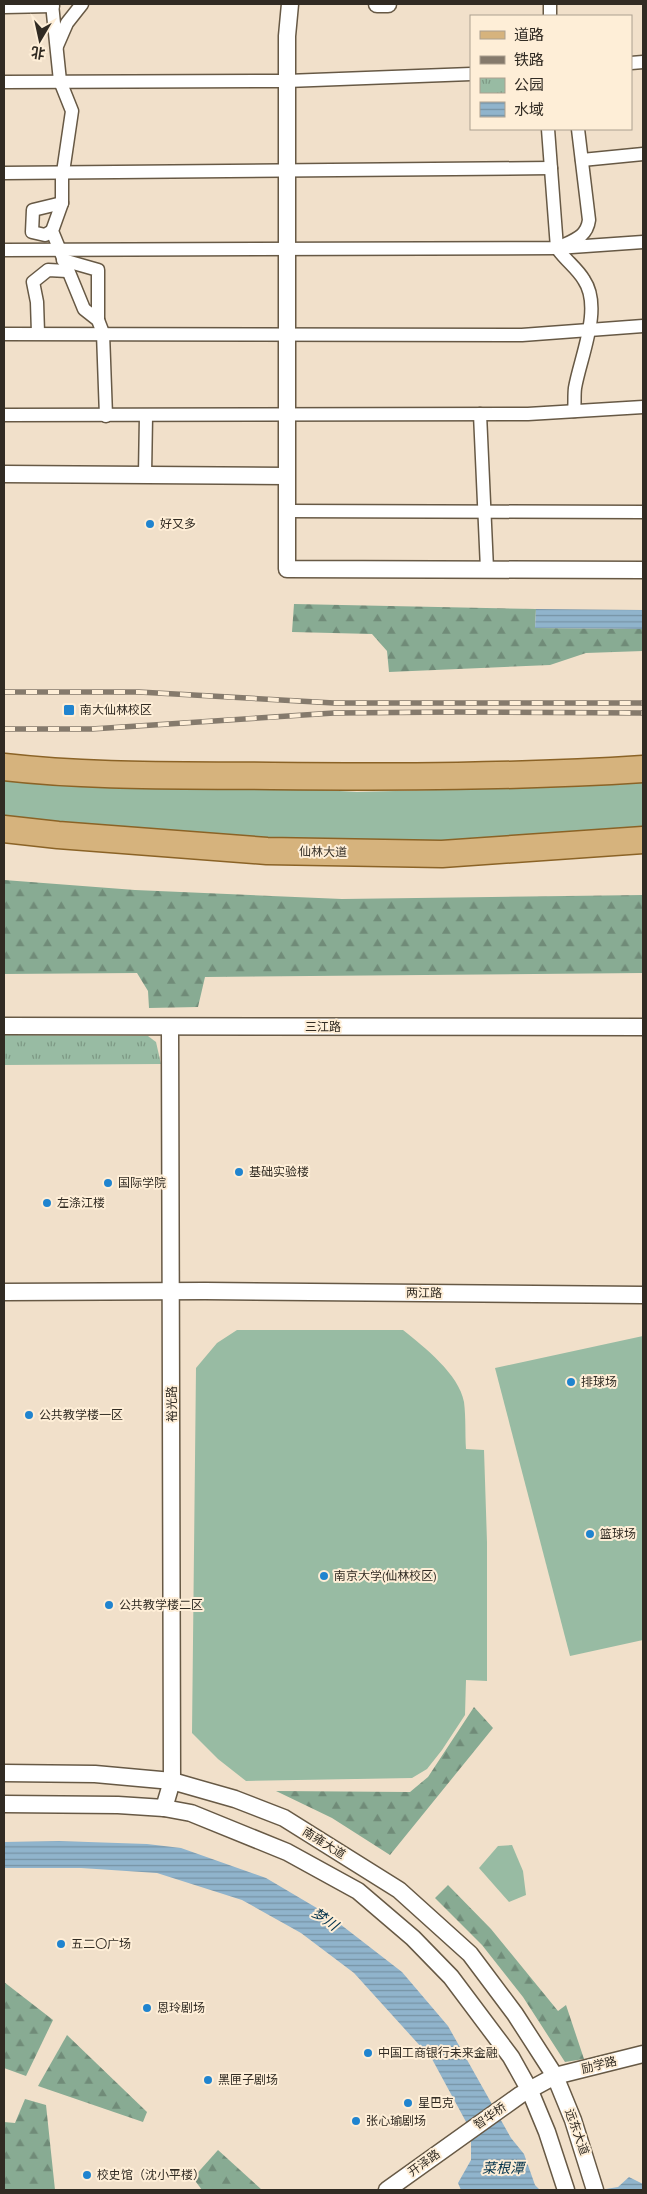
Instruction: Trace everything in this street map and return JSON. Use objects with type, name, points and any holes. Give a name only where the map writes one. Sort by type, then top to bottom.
[{"type":"main road","points":[[4,768],[36,771],[207,776],[362,777],[494,776],[643,770]]},
{"type":"main road","name":"仙林大道","points":[[4,829],[58,836],[267,851],[422,854],[643,840]]},
{"type":"street","points":[[56,48],[67,23],[82,4]]},
{"type":"street","points":[[290,4],[287,36],[286,169],[287,569],[643,570]]},
{"type":"street","points":[[377,4],[388,4]]},
{"type":"street","points":[[4,6],[53,5],[60,81],[72,111],[63,172],[62,204],[52,232],[84,309],[98,320]]},
{"type":"street","points":[[4,82],[287,81],[470,74]]},
{"type":"street","points":[[548,130],[557,248],[564,259],[585,281],[592,300],[588,331],[575,389],[574,411]]},
{"type":"street","points":[[557,248],[577,239],[588,230],[589,220],[578,130]]},
{"type":"street","points":[[582,160],[643,154]]},
{"type":"street","points":[[4,173],[551,168]]},
{"type":"street","points":[[52,232],[45,235],[32,232],[34,210],[62,204]]},
{"type":"street","points":[[38,334],[37,302],[33,282],[63,260],[286,249],[557,248],[643,242]]},
{"type":"street","points":[[4,250],[63,260],[98,270],[98,320],[103,333],[106,416]]},
{"type":"street","points":[[4,334],[522,336],[643,326]]},
{"type":"street","points":[[4,415],[480,414],[643,407]]},
{"type":"street","points":[[480,414],[487,569]]},
{"type":"street","points":[[145,475],[146,416]]},
{"type":"street","points":[[4,474],[286,476]]},
{"type":"street","points":[[286,510],[643,512]]},
{"type":"street","name":"三江路","points":[[4,1026],[643,1027]]},
{"type":"street","name":"裕光路","points":[[164,1808],[172,1782],[170,1027]]},
{"type":"street","points":[[4,1292],[170,1291]]},
{"type":"street","name":"两江路","points":[[170,1291],[643,1295]]},
{"type":"street","name":"南雍大道","points":[[4,1773],[95,1774],[172,1782],[236,1799],[284,1818],[399,1890],[470,1954],[515,2014],[555,2076]]},
{"type":"street","name":"南雍大道","points":[[4,1804],[118,1805],[164,1808],[191,1813],[287,1852],[358,1891],[413,1938],[451,1977],[511,2057],[525,2093]]},
{"type":"street","points":[[383,1912],[399,1890]]},
{"type":"street","name":"励学路","points":[[525,2093],[555,2076],[643,2054]]},
{"type":"street","name":"远东大道","points":[[555,2076],[574,2120],[590,2168],[595,2190]]},
{"type":"street","points":[[525,2093],[548,2132],[564,2183]]},
{"type":"street","name":"智华桥","points":[[461,2137],[525,2093]]},
{"type":"street","name":"开泽路","points":[[387,2190],[461,2137]]},
{"type":"green space","points":[[294,604],[536,609],[535,628],[643,629],[643,651],[586,653],[550,665],[389,672],[387,651],[372,634],[292,632]]},
{"type":"green space","points":[[4,779],[231,789],[286,788],[357,792],[589,786],[643,782],[643,831],[488,840],[355,841],[269,838],[4,818]]},
{"type":"green space","points":[[4,880],[135,890],[342,899],[643,895],[643,973],[205,977],[198,1007],[149,1008],[148,991],[137,973],[4,974]]},
{"type":"green space","points":[[4,1035],[148,1036],[156,1042],[161,1064],[4,1065]]},
{"type":"green space","points":[[237,1330],[403,1330],[421,1344],[448,1371],[455,1381],[464,1402],[466,1449],[484,1450],[487,1542],[487,1681],[466,1680],[465,1715],[427,1769],[412,1778],[246,1781],[218,1759],[192,1733],[196,1368],[217,1343]]},
{"type":"green space","name":"篮球场","points":[[643,1336],[643,1640],[570,1656],[495,1368]]},
{"type":"green space","points":[[474,1707],[493,1728],[390,1855],[332,1818],[276,1791],[410,1792],[428,1777]]},
{"type":"green space","points":[[512,1845],[523,1871],[526,1895],[509,1902],[479,1868],[498,1846]]},
{"type":"green space","points":[[448,1885],[491,1929],[558,2011],[566,2005],[584,2059],[565,2062],[523,1997],[482,1945],[435,1898]]},
{"type":"green space","points":[[4,1982],[53,2020],[26,2076],[4,2068]]},
{"type":"green space","points":[[67,2035],[147,2112],[143,2122],[38,2086]]},
{"type":"green space","points":[[25,2099],[46,2105],[55,2190],[4,2190],[4,2122],[15,2123]]},
{"type":"green space","points":[[218,2150],[262,2190],[202,2190],[193,2178]]},
{"type":"water","points":[[536,609],[643,610],[643,629],[535,628]]},
{"type":"water","points":[[59,1841],[147,1844],[181,1848],[266,1878],[327,1914],[402,1972],[448,2026],[511,2138],[524,2154],[535,2185],[540,2190],[461,2190],[458,2183],[471,2160],[471,2131],[432,2059],[354,1973],[301,1933],[242,1900],[157,1873],[81,1868],[4,1868],[4,1842]]},
{"type":"water","points":[[629,2177],[643,2184],[643,2190],[600,2190],[618,2187]]},
{"type":"railway","points":[[4,692],[139,692],[334,703],[643,703]]},
{"type":"railway","points":[[4,729],[92,729],[334,713],[643,713]]},
{"type":"place","name":"好又多","points":[[150,524]]},
{"type":"place","name":"南大仙林校区","points":[[69,710]]},
{"type":"place","name":"基础实验楼","points":[[239,1172]]},
{"type":"place","name":"国际学院","points":[[108,1183]]},
{"type":"place","name":"左涤江楼","points":[[47,1203]]},
{"type":"place","name":"排球场","points":[[571,1382]]},
{"type":"place","name":"公共教学楼一区","points":[[29,1415]]},
{"type":"place","name":"篮球场","points":[[590,1534]]},
{"type":"place","name":"南京大学(仙林校区)","points":[[324,1576]]},
{"type":"place","name":"公共教学楼二区","points":[[109,1605]]},
{"type":"place","name":"五二〇广场","points":[[61,1944]]},
{"type":"place","name":"恩玲剧场","points":[[147,2008]]},
{"type":"place","name":"中国工商银行未来金融","points":[[368,2053]]},
{"type":"place","name":"黑匣子剧场","points":[[208,2080]]},
{"type":"place","name":"星巴克","points":[[408,2103]]},
{"type":"place","name":"张心瑜剧场","points":[[356,2121]]},
{"type":"place","name":"校史馆（沈小平楼）","points":[[87,2175]]},
{"type":"water label","name":"梦川","points":[[325,1919]]},
{"type":"water label","name":"菜根潭","points":[[503,2168]]}]
